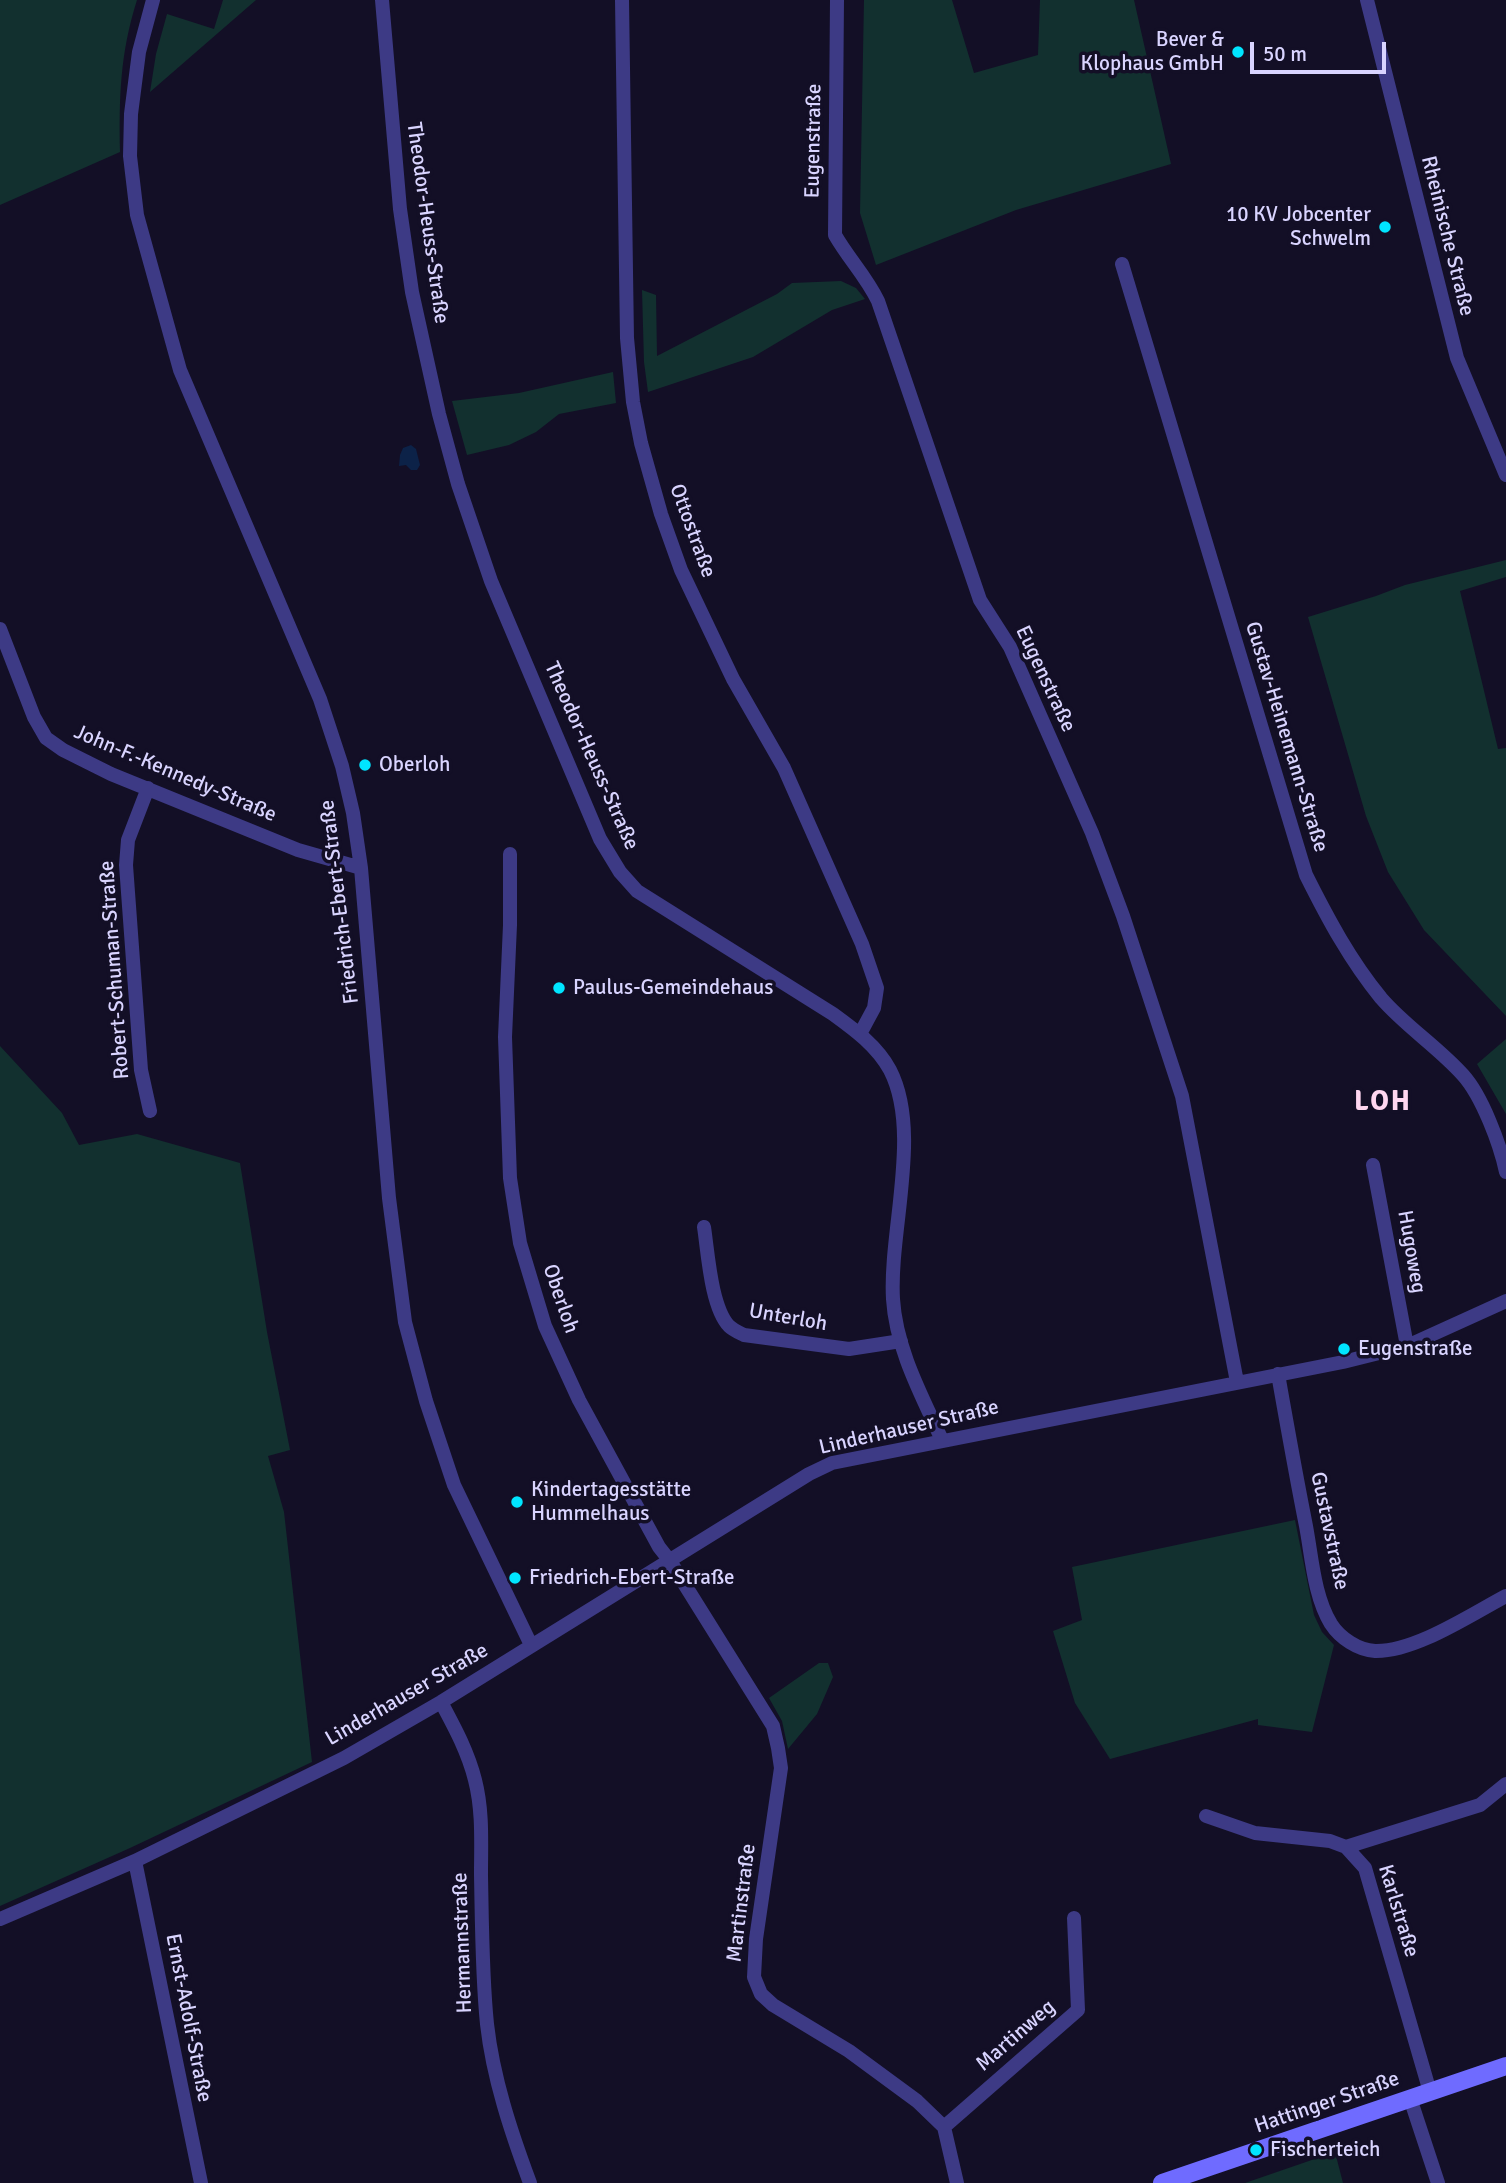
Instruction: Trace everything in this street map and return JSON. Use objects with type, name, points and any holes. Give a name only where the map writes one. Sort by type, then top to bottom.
[{"type":"main road","name":"Hattinger Straße","points":[[1163,2183],[1506,2066]]},
{"type":"street","name":"Friedrich-Ebert-Straße","points":[[153,0],[139,51],[131,114],[131,169],[137,215],[180,370],[320,699],[345,778],[354,813],[361,868],[391,1220],[405,1322],[426,1401],[454,1485],[531,1645]]},
{"type":"street","name":"Theodor-Heuss-Straße","points":[[382,0],[394,155],[412,292],[439,414],[458,484],[491,581],[600,839],[620,872],[637,891],[811,999],[860,1034],[877,1051],[890,1070],[898,1090],[904,1149],[893,1300],[901,1341],[942,1440]]},
{"type":"street","name":"Ottostraße","points":[[622,0],[627,338],[633,402],[641,443],[661,514],[681,570],[733,679],[784,768],[862,944],[877,988],[874,1008],[860,1034]]},
{"type":"street","name":"Eugenstraße","points":[[837,0],[835,235],[846,255],[869,281],[878,300],[980,600],[1010,647],[1091,833],[1123,916],[1182,1096],[1237,1382]]},
{"type":"street","name":"Rheinische Straße","points":[[1367,0],[1457,358],[1506,475]]},
{"type":"street","name":"Gustav-Heinemann-Straße","points":[[1122,264],[1306,875],[1350,957],[1383,1000],[1464,1076],[1492,1125],[1506,1172]]},
{"type":"street","name":"John-F.-Kennedy-Straße","points":[[0,629],[34,717],[46,738],[81,760],[298,850],[361,868]]},
{"type":"street","name":"Robert-Schuman-Straße","points":[[148,788],[128,840],[126,865],[141,1070],[150,1111]]},
{"type":"street","name":"Oberloh","points":[[510,854],[505,1037],[510,1178],[520,1243],[545,1326],[579,1400],[659,1547],[670,1561]]},
{"type":"street","name":"Hugoweg","points":[[1373,1165],[1407,1346]]},
{"type":"street","name":"Unterloh","points":[[704,1227],[715,1292],[720,1309],[730,1327],[744,1335],[849,1349],[901,1341]]},
{"type":"street","name":"Linderhauser Straße","points":[[0,1919],[135,1861],[344,1758],[441,1702],[809,1474],[832,1463],[1407,1346],[1506,1301]]},
{"type":"street","name":"Gustavstraße","points":[[1278,1374],[1317,1587],[1332,1624],[1342,1636],[1355,1646],[1372,1651],[1393,1650],[1414,1644],[1506,1596]]},
{"type":"street","name":"Martinstraße","points":[[670,1561],[773,1726],[778,1748],[781,1768],[755,1939],[754,1977],[761,1994],[773,2005],[884,2076],[917,2101],[944,2127]]},
{"type":"street","name":"Hermannstraße","points":[[441,1702],[463,1744],[477,1790],[480,1809],[487,2025],[512,2135],[530,2183]]},
{"type":"street","points":[[1206,1816],[1255,1833],[1330,1841],[1346,1847],[1480,1805],[1506,1784]]},
{"type":"street","name":"Karlstraße","points":[[1346,1847],[1365,1868],[1430,2092]]},
{"type":"street","name":"Ernst-Adolf-Straße","points":[[135,1861],[201,2183]]},
{"type":"street","name":"Martinweg","points":[[944,2127],[1078,2010],[1074,1918]]},
{"type":"street","points":[[1410,2098],[1437,2183]]},
{"type":"street","points":[[944,2127],[957,2183]]},
{"type":"green space","points":[[0,0],[137,0],[127,39],[122,76],[120,152],[0,205]]},
{"type":"green space","points":[[223,0],[256,0],[150,92],[156,54],[167,14],[214,29]]},
{"type":"green space","points":[[864,0],[952,0],[974,73],[1038,55],[1040,0],[1134,0],[1171,164],[1016,210],[876,265],[860,213]]},
{"type":"green space","points":[[841,281],[856,288],[865,299],[832,310],[753,357],[648,392],[644,362],[642,290],[656,295],[657,356],[777,294],[792,283]]},
{"type":"green space","points":[[613,372],[616,403],[559,414],[536,432],[509,445],[467,455],[452,401],[519,393]]},
{"type":"green space","points":[[1506,560],[1506,577],[1460,591],[1498,749],[1506,748],[1506,1016],[1424,930],[1388,872],[1366,816],[1308,617],[1405,585]]},
{"type":"green space","points":[[1506,1039],[1506,1114],[1477,1064]]},
{"type":"green space","points":[[0,1046],[62,1113],[79,1145],[137,1134],[240,1163],[267,1332],[290,1450],[268,1456],[284,1512],[312,1762],[0,1906]]},
{"type":"green space","points":[[1295,1520],[1314,1615],[1322,1632],[1334,1645],[1312,1732],[1258,1725],[1258,1719],[1110,1759],[1075,1703],[1053,1631],[1082,1620],[1072,1567]]},
{"type":"green space","points":[[819,1663],[828,1663],[833,1677],[817,1714],[788,1749],[782,1721],[769,1698]]},
{"type":"green space","points":[[1335,2152],[1343,2183],[1245,2183]]},
{"type":"water","points":[[411,445],[416,449],[420,465],[417,470],[411,470],[406,465],[399,466],[403,448]]},
{"type":"place","name":"Bever & Klophaus GmbH","points":[[1238,52]]},
{"type":"place","name":"10 KV Jobcenter Schwelm","points":[[1385,227]]},
{"type":"place","name":"Oberloh","points":[[365,765]]},
{"type":"place","name":"Paulus-Gemeindehaus","points":[[559,988]]},
{"type":"place","name":"Eugenstraße","points":[[1344,1349]]},
{"type":"place","name":"Kindertagesstätte Hummelhaus","points":[[517,1502]]},
{"type":"place","name":"Friedrich-Ebert-Straße","points":[[515,1578]]},
{"type":"place","name":"Fischerteich","points":[[1256,2150]]},
{"type":"district","name":"LOH","points":[[1383,1103]]}]
